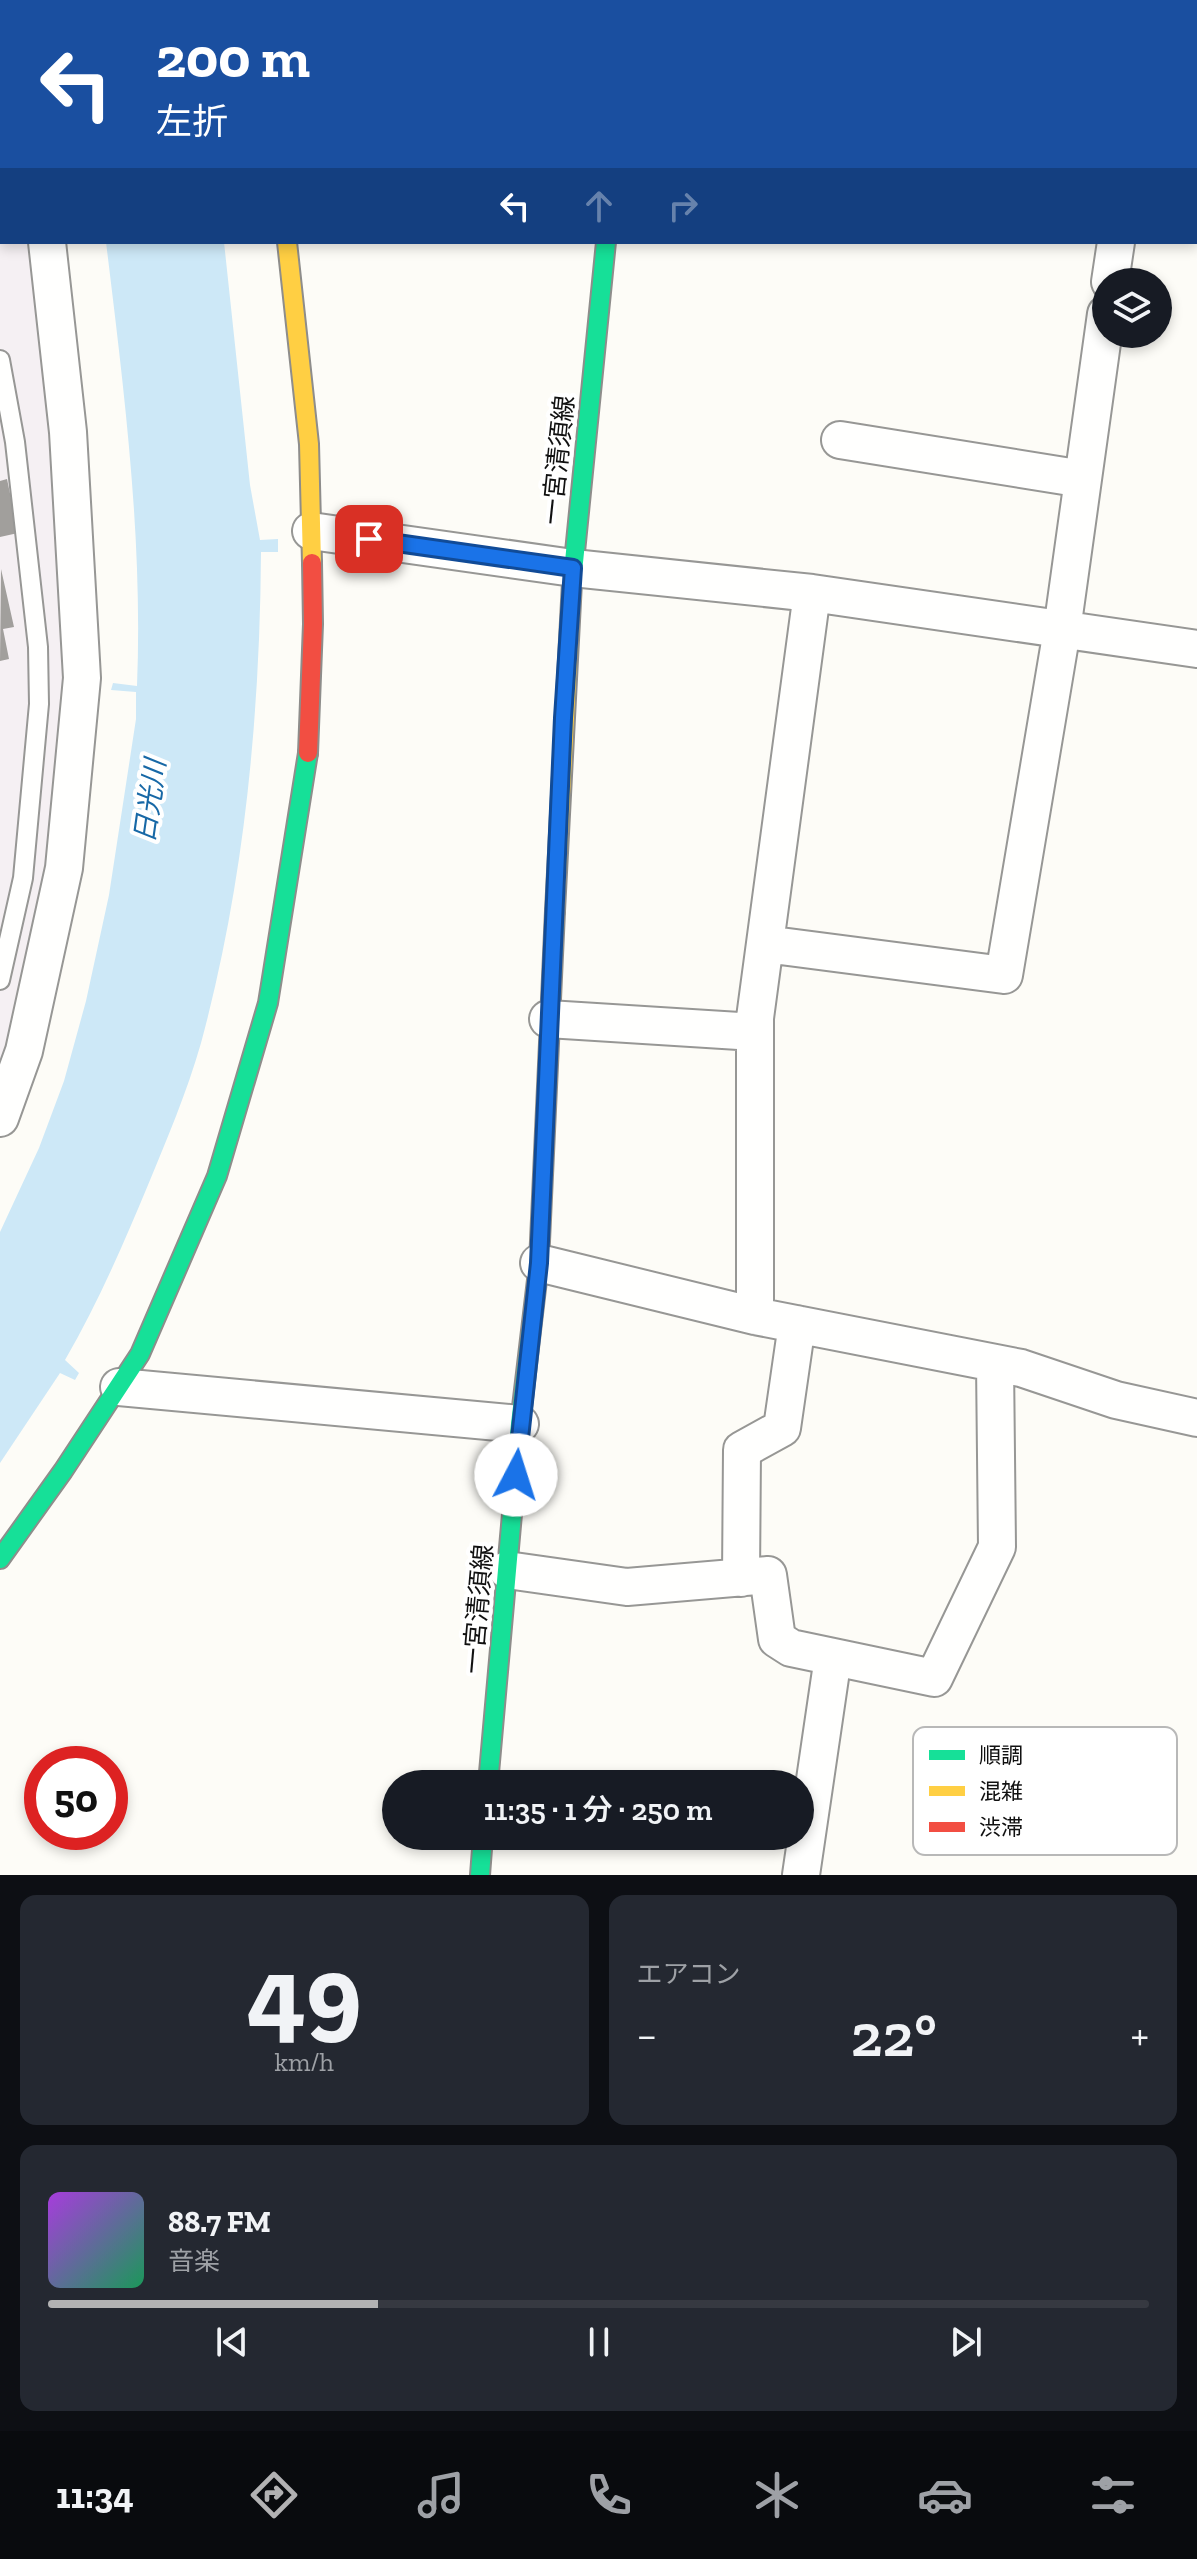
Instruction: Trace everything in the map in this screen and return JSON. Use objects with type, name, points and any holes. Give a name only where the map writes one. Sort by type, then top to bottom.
[{"type":"main road","points":[[0,1559],[140,1354],[217,1176],[268,1003],[307,769],[313,624],[309,444],[287,244]]},
{"type":"main road","name":"一宮清須線","points":[[489,1770],[520,1424],[539,1263],[563,718],[573,568],[606,244]]},
{"type":"main road","points":[[480,1875],[482,1850]]},
{"type":"street","points":[[0,1118],[24,1051],[64,868],[82,678],[68,432],[47,244]]},
{"type":"street","points":[[1112,268],[1116,244]]},
{"type":"street","points":[[765,944],[1004,975],[1062,630],[1101,348]]},
{"type":"street","points":[[840,440],[1083,479]]},
{"type":"street","points":[[311,531],[573,568],[812,593],[1197,649]]},
{"type":"street","points":[[755,1316],[755,1032],[812,593]]},
{"type":"street","points":[[548,1019],[755,1032]]},
{"type":"street","points":[[539,1263],[755,1316],[1021,1368],[1116,1400],[1197,1418]]},
{"type":"street","points":[[741,1578],[742,1450],[782,1428],[797,1324]]},
{"type":"street","points":[[507,1570],[627,1587],[768,1575],[777,1639],[791,1648],[934,1678],[997,1547],[995,1363]]},
{"type":"street","points":[[119,1387],[520,1424]]},
{"type":"street","points":[[801,1875],[833,1657]]},
{"type":"lane","points":[[0,360],[15,442],[38,647],[39,704],[23,878],[0,980]]},
{"type":"shaded area","points":[[0,244],[37,244],[73,621],[45,909],[0,1072]]},
{"type":"water","name":"日光川","points":[[106,244],[224,244],[250,485],[260,540],[278,539],[278,552],[261,552],[257,676],[247,800],[228,922],[201,1043],[183,1097],[129,1230],[65,1360],[79,1373],[75,1380],[60,1373],[0,1463],[0,1232],[39,1148],[64,1081],[86,1001],[109,895],[136,719],[136,692],[111,690],[113,683],[137,686],[135,519]]},
{"type":"building","points":[[7,479],[18,533],[0,537],[0,481]]},
{"type":"building","points":[[1,569],[14,627],[3,629],[9,659],[0,661]]},
{"type":"traffic: fast","points":[[572,582],[606,244]]},
{"type":"traffic: fast","points":[[0,1559],[140,1354],[217,1176],[268,1003],[308,753]]},
{"type":"traffic: fast","points":[[489,1770],[520,1424],[539,1263],[555,911]]},
{"type":"traffic: fast","points":[[480,1875],[482,1850]]},
{"type":"traffic: slow","points":[[287,244],[309,444],[312,563]]},
{"type":"traffic: slow","points":[[555,911],[572,582]]},
{"type":"traffic: jam","points":[[308,753],[312,563]]},
{"type":"route","points":[[369,539],[573,568],[548,1019],[548,1088],[539,1263],[516,1475]]}]
